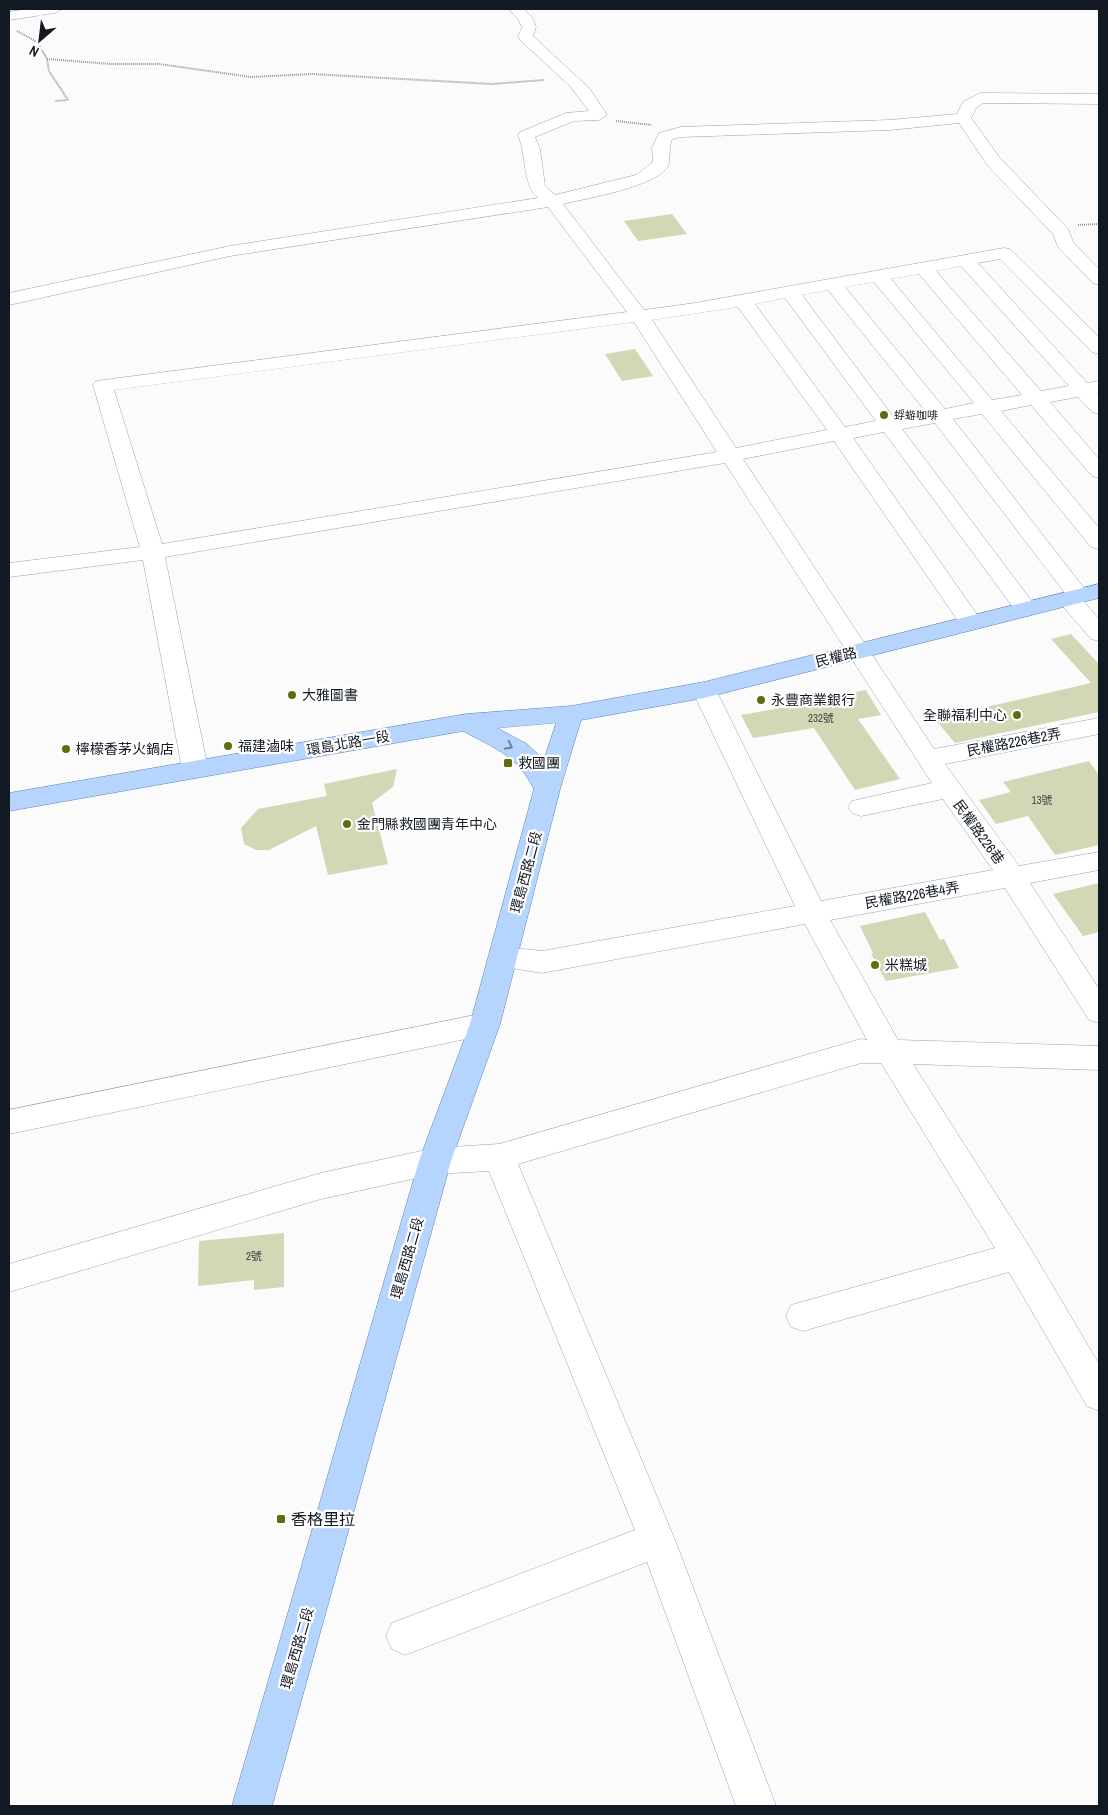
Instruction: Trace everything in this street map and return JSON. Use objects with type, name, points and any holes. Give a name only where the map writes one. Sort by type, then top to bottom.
[{"type":"main road","name":"民權路","points":[[571,714],[704,690],[1082,595]]},
{"type":"main road","name":"環島北路一段","points":[[9,802],[466,722],[571,714]]},
{"type":"main road","name":"環島西路二段","points":[[252,1806],[435,1161],[485,1024],[547,789],[571,714]]},
{"type":"main road","points":[[466,722],[518,750],[536,767],[547,789]]},
{"type":"street","points":[[11,22],[55,9]]},
{"type":"street","points":[[516,9],[525,16],[529,27],[525,37],[539,53],[570,79]]},
{"type":"street","name":"民權路226巷","points":[[570,79],[587,94],[599,115],[572,116],[526,135],[532,149],[537,188],[552,201],[640,317],[928,759],[1012,877],[1099,1012]]},
{"type":"street","points":[[964,118],[968,105],[980,98],[1099,100]]},
{"type":"street","points":[[9,299],[230,251],[552,201],[642,179],[661,164],[660,148],[665,136],[681,132],[711,129],[890,125],[964,118]]},
{"type":"street","points":[[964,118],[994,162],[1062,233],[1064,243],[1099,279]]},
{"type":"street","points":[[195,769],[153,552],[103,385],[640,317],[1004,253],[1099,348]]},
{"type":"street","points":[[966,260],[1091,389],[1099,408]]},
{"type":"street","points":[[923,268],[1099,472]]},
{"type":"street","points":[[879,276],[1099,542]]},
{"type":"street","points":[[833,284],[1082,595],[1099,634]]},
{"type":"street","points":[[790,292],[1026,609]]},
{"type":"street","points":[[743,300],[840,434],[971,623]]},
{"type":"street","points":[[9,570],[153,552],[730,456],[840,434],[1091,389]]},
{"type":"street","points":[[704,690],[812,914],[882,1039],[1017,1256],[1099,1395]]},
{"type":"street","name":"民權路226巷2弄","points":[[928,759],[1099,726]]},
{"type":"street","points":[[861,807],[948,789]]},
{"type":"street","name":"民權路226巷4弄","points":[[503,958],[542,962],[1099,861]]},
{"type":"street","points":[[9,1122],[485,1024]]},
{"type":"street","points":[[9,1278],[321,1186],[435,1161],[499,1157],[861,1051],[1099,1058]]},
{"type":"street","points":[[499,1157],[657,1540],[756,1806]]},
{"type":"street","points":[[803,1316],[1017,1256]]},
{"type":"street","points":[[405,1636],[657,1540]]},
{"type":"path","points":[[11,22],[19,34],[37,42],[47,58],[49,71],[68,100],[55,101]]},
{"type":"path","points":[[47,58],[111,64],[159,64],[251,77],[312,74],[492,84],[570,79]]},
{"type":"building","points":[[672,214],[687,234],[638,241],[624,221]]},
{"type":"building","points":[[635,349],[653,376],[622,381],[605,354]]},
{"type":"building","name":"全聯福利中心","points":[[1071,634],[1099,664],[1099,712],[955,743],[935,719],[1091,683],[1051,639]]},
{"type":"building","points":[[866,690],[881,715],[858,719],[900,779],[855,790],[814,728],[753,738],[741,715],[822,701],[820,698]]},
{"type":"building","points":[[1089,761],[1099,775],[1099,845],[1055,855],[1028,816],[996,824],[979,800],[1011,792],[1003,782]]},
{"type":"building","name":"金門縣救國團青年中心","points":[[397,769],[393,787],[372,803],[388,864],[328,875],[316,826],[269,850],[256,850],[244,844],[241,828],[258,809],[327,796],[324,784]]},
{"type":"building","points":[[1099,883],[1099,932],[1083,936],[1053,894]]},
{"type":"building","points":[[925,912],[940,940],[944,939],[959,968],[886,981],[871,954],[873,953],[860,926]]},
{"type":"building","points":[[284,1233],[284,1287],[254,1290],[254,1280],[198,1286],[199,1241]]},
{"type":"place","name":"蜉蝣咖啡","points":[[884,415]]},
{"type":"place","name":"大雅圖書","points":[[292,695]]},
{"type":"place","name":"永豐商業銀行","points":[[761,700]]},
{"type":"place","name":"全聯福利中心","points":[[1017,715]]},
{"type":"place","name":"福建滷味","points":[[228,746]]},
{"type":"place","name":"檸檬香茅火鍋店","points":[[66,749]]},
{"type":"place","name":"救國團","points":[[508,763]]},
{"type":"place","name":"金門縣救國團青年中心","points":[[347,824]]},
{"type":"place","name":"米糕城","points":[[875,965]]},
{"type":"place","name":"香格里拉","points":[[281,1519]]}]
